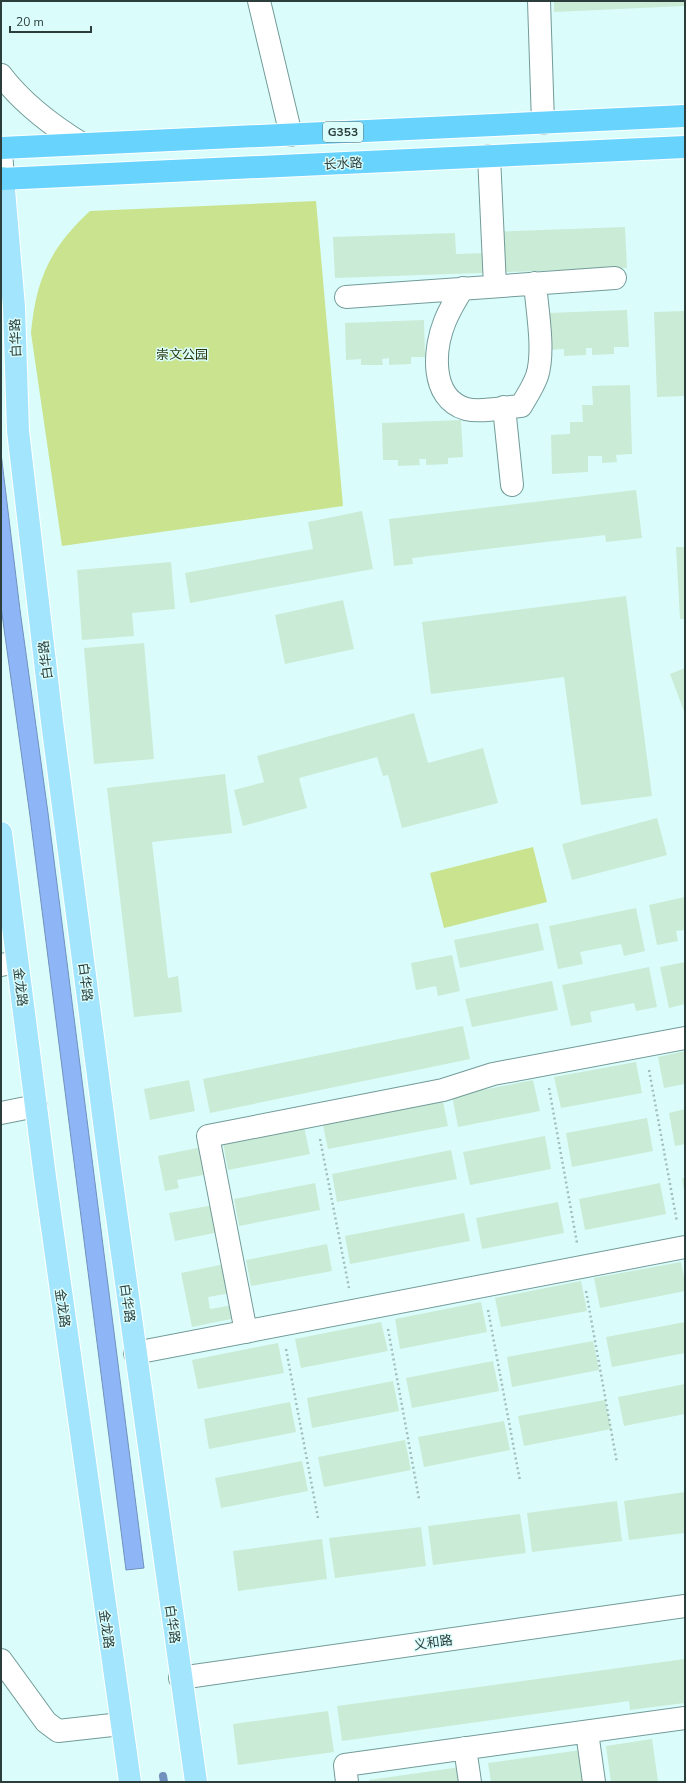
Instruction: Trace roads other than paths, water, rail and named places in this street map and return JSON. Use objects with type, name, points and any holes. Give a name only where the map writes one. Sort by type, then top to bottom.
[{"type":"highway","name":"G353","points":[[1,150],[82,144],[685,116]]},
{"type":"highway","name":"长水路","points":[[2,179],[685,147]]},
{"type":"main road","name":"白华路","points":[[2,179],[14,307],[18,431],[53,730],[135,1353],[180,1678],[196,1782]]},
{"type":"main road","name":"金龙路","points":[[1,833],[9,963],[36,1106],[130,1782]]},
{"type":"street","points":[[259,1],[290,135]]},
{"type":"street","points":[[539,1],[544,123]]},
{"type":"street","points":[[1,75],[11,88],[31,108],[55,128],[82,144]]},
{"type":"street","points":[[1,150],[2,179]]},
{"type":"street","points":[[488,156],[495,286]]},
{"type":"street","points":[[346,296],[615,278]]},
{"type":"street","points":[[463,288],[444,321],[439,339],[438,376],[440,386],[446,395],[458,406],[477,410],[521,406],[533,387],[537,375],[540,351],[535,283]]},
{"type":"street","points":[[504,407],[512,485]]},
{"type":"street","points":[[246,1332],[208,1136],[443,1090],[493,1074],[685,1038]]},
{"type":"street","points":[[1,1113],[36,1106]]},
{"type":"street","points":[[135,1353],[683,1248]]},
{"type":"street","name":"义和路","points":[[180,1678],[685,1606]]},
{"type":"street","points":[[1,1660],[46,1722],[58,1731],[121,1724]]},
{"type":"street","points":[[347,1782],[345,1765],[685,1718]]},
{"type":"street","points":[[587,1732],[594,1782]]},
{"type":"street","points":[[466,1748],[470,1782]]},
{"type":"water","points":[[1,453],[144,1568],[126,1570],[30,816],[1,607]]},
{"type":"waterway","points":[[163,1776],[164,1782]]},
{"type":"park label","name":"崇文公园","points":[[182,354]]}]
